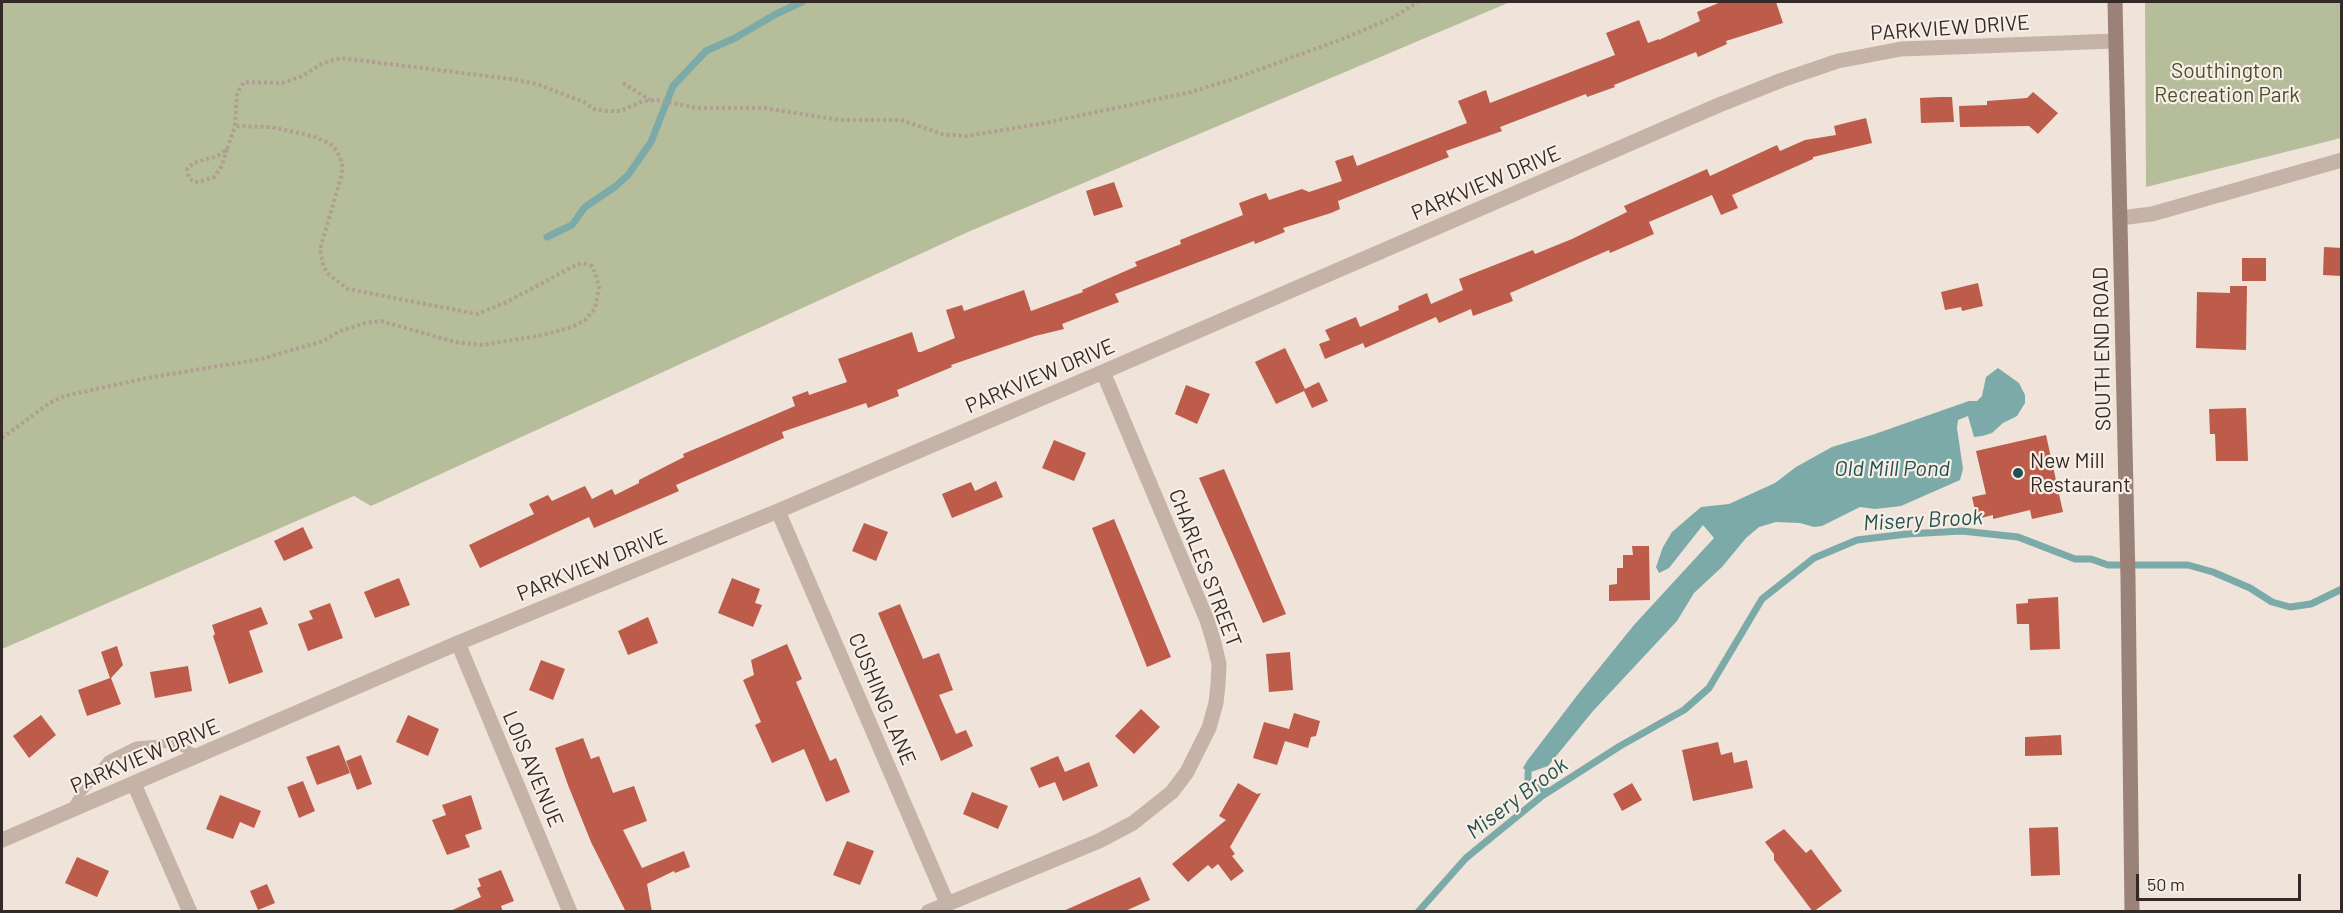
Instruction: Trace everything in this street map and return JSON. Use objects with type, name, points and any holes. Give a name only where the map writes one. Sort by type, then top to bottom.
[{"type":"street","name":"SOUTH END ROAD","points":[[2115,2],[2128,579],[2132,912]]},
{"type":"street","name":"PARKVIEW DRIVE","points":[[2,840],[458,643],[778,511],[1103,372],[1719,105],[1838,61],[1901,49],[2115,41]]},
{"type":"street","points":[[2120,218],[2155,213],[2342,160]]},
{"type":"street","name":"CHARLES STREET","points":[[928,912],[1099,841],[1133,823],[1172,792],[1187,772],[1209,728],[1218,685],[1219,664],[1214,643],[1207,620],[1103,372]]},
{"type":"street","name":"CUSHING LANE","points":[[778,511],[947,903]]},
{"type":"street","name":"LOIS AVENUE","points":[[458,643],[570,912]]},
{"type":"street","points":[[134,784],[190,912]]},
{"type":"lane","points":[[70,811],[108,760],[136,746],[172,743],[199,755]]},
{"type":"path","points":[[227,149],[218,156],[193,163],[187,169],[189,178],[194,182],[199,182],[214,177],[222,166],[235,126],[237,93],[244,82],[282,82],[302,76],[323,63],[341,58],[511,78],[537,84],[576,99],[594,109],[607,111],[620,111],[643,101],[657,100],[697,108],[780,109],[840,120],[901,120],[930,131],[952,136],[985,134],[1102,112],[1213,85],[1288,60],[1377,25],[1404,12],[1418,2]]},
{"type":"path","points":[[623,83],[651,101]]},
{"type":"path","points":[[2,438],[48,404],[64,396],[147,378],[261,359],[323,341],[340,331],[365,323],[381,321],[455,342],[483,345],[543,335],[572,327],[585,320],[595,309],[599,287],[596,276],[592,266],[582,263],[507,302],[477,314],[348,289],[327,273],[322,264],[320,249],[342,174],[342,163],[337,151],[329,143],[312,136],[271,127],[235,126]]},
{"type":"green space","points":[[2,2],[1510,2],[968,232],[371,506],[354,496],[2,649]]},
{"type":"green space","name":"Southington Recreation Park","points":[[2145,2],[2341,2],[2341,138],[2146,187]]},
{"type":"water","name":"Old Mill Pond","points":[[1998,368],[2019,383],[2025,395],[2025,403],[2017,416],[2003,423],[1992,433],[1982,436],[1974,437],[1968,416],[1958,420],[1957,428],[1963,469],[1960,480],[1901,506],[1875,509],[1860,507],[1822,526],[1776,522],[1759,527],[1694,593],[1677,621],[1593,711],[1548,766],[1528,773],[1523,768],[1634,625],[1714,538],[1703,525],[1669,568],[1659,573],[1656,567],[1663,547],[1672,532],[1701,507],[1729,504],[1775,483],[1796,467],[1832,447],[1969,401],[1977,401],[1982,396],[1986,377]]},
{"type":"building","points":[[1721,2],[1776,2],[1783,23],[1726,41],[1727,44],[1698,57],[1696,52],[1614,85],[1615,87],[1587,97],[1586,94],[1500,127],[1502,131],[1446,151],[1449,157],[1338,201],[1340,209],[1331,213],[1283,228],[1285,232],[1255,244],[1254,241],[1115,294],[1119,302],[1062,324],[1064,329],[1035,336],[951,365],[952,367],[897,390],[899,396],[868,408],[866,403],[782,432],[784,438],[676,485],[679,491],[594,528],[589,517],[480,568],[469,545],[534,514],[529,504],[548,495],[552,501],[585,486],[592,499],[612,489],[615,495],[684,457],[683,454],[795,406],[792,397],[808,391],[809,395],[847,382],[838,359],[912,332],[918,352],[955,338],[946,310],[962,305],[964,311],[1024,290],[1031,311],[1083,292],[1082,290],[1137,266],[1135,262],[1181,244],[1180,240],[1243,215],[1239,203],[1266,193],[1269,200],[1302,189],[1309,192],[1342,181],[1335,161],[1353,155],[1357,166],[1467,123],[1458,101],[1486,90],[1490,103],[1615,55],[1606,33],[1639,20],[1648,43],[1700,21],[1697,12]]},
{"type":"building","points":[[2033,92],[2058,113],[2038,134],[2029,126],[1960,127],[1959,106],[1987,105],[1987,101],[2027,98]]},
{"type":"building","points":[[1952,97],[1954,122],[1921,123],[1920,98]]},
{"type":"building","points":[[1866,118],[1872,143],[1813,157],[1813,159],[1732,195],[1738,208],[1721,215],[1712,195],[1649,222],[1654,234],[1610,253],[1609,250],[1510,293],[1513,301],[1473,316],[1471,309],[1439,323],[1436,317],[1365,348],[1363,343],[1325,359],[1319,344],[1330,340],[1325,330],[1356,317],[1360,327],[1399,310],[1398,306],[1427,293],[1431,304],[1463,290],[1459,279],[1533,250],[1535,254],[1572,239],[1627,212],[1624,206],[1707,169],[1710,176],[1777,145],[1780,151],[1805,140],[1836,135],[1834,126]]},
{"type":"building","points":[[1114,182],[1123,207],[1094,216],[1086,191]]},
{"type":"building","points":[[2324,247],[2342,248],[2342,276],[2323,275]]},
{"type":"building","points":[[2242,258],[2266,258],[2266,281],[2242,281]]},
{"type":"building","points":[[1978,283],[1983,306],[1962,311],[1961,307],[1945,310],[1941,292]]},
{"type":"building","points":[[2230,286],[2247,286],[2246,350],[2196,348],[2197,292],[2230,293]]},
{"type":"building","points":[[1285,348],[1305,389],[1319,382],[1328,401],[1312,408],[1304,391],[1276,404],[1255,362]]},
{"type":"building","points":[[1186,385],[1210,394],[1197,424],[1175,414]]},
{"type":"building","points":[[2246,408],[2248,461],[2216,461],[2215,434],[2210,434],[2209,409]]},
{"type":"building","name":"New Mill Restaurant","points":[[2046,435],[2063,512],[2032,519],[2030,510],[1993,519],[1993,515],[1977,519],[1972,497],[1986,494],[1976,451]]},
{"type":"building","points":[[1054,440],[1086,453],[1074,481],[1042,468]]},
{"type":"building","points":[[1224,469],[1286,614],[1263,623],[1199,478]]},
{"type":"building","points":[[996,481],[1003,497],[952,518],[942,494],[971,482],[975,491]]},
{"type":"building","points":[[1114,519],[1171,657],[1147,667],[1092,528]]},
{"type":"building","points":[[864,523],[888,532],[876,561],[852,551]]},
{"type":"building","points":[[303,527],[313,548],[284,561],[274,541]]},
{"type":"building","points":[[1632,546],[1649,546],[1650,600],[1609,601],[1609,585],[1617,584],[1617,568],[1623,568],[1623,555],[1633,555]]},
{"type":"building","points":[[399,578],[410,605],[375,618],[364,592]]},
{"type":"building","points":[[732,578],[760,589],[755,603],[762,605],[753,627],[718,613]]},
{"type":"building","points":[[2058,597],[2060,649],[2030,650],[2029,624],[2017,624],[2016,604],[2028,603],[2028,599]]},
{"type":"building","points":[[330,603],[343,638],[308,651],[298,624],[313,619],[309,611]]},
{"type":"building","points":[[900,604],[923,659],[939,653],[953,690],[939,695],[956,734],[966,730],[973,746],[941,761],[878,613]]},
{"type":"building","points":[[261,607],[268,624],[249,631],[263,672],[229,684],[213,636],[215,634],[212,625]]},
{"type":"building","points":[[648,617],[658,643],[628,655],[618,631]]},
{"type":"building","points":[[787,644],[802,679],[796,682],[830,761],[836,758],[850,792],[826,802],[804,749],[772,763],[755,725],[761,722],[743,680],[754,675],[751,660]]},
{"type":"building","points":[[117,646],[123,665],[111,678],[121,704],[87,716],[78,690],[110,678],[101,652]]},
{"type":"building","points":[[1290,652],[1293,690],[1269,692],[1266,654]]},
{"type":"building","points":[[541,660],[565,669],[553,700],[529,690]]},
{"type":"building","points":[[188,666],[192,691],[155,698],[150,672]]},
{"type":"building","points":[[1141,709],[1160,727],[1134,754],[1115,736]]},
{"type":"building","points":[[1294,713],[1320,721],[1316,736],[1311,737],[1308,748],[1285,741],[1277,765],[1253,758],[1264,722],[1289,729]]},
{"type":"building","points":[[41,715],[56,735],[29,758],[13,736]]},
{"type":"building","points":[[408,715],[439,729],[428,756],[396,742]]},
{"type":"building","points":[[2061,735],[2062,755],[2025,756],[2025,737]]},
{"type":"building","points":[[583,738],[591,759],[599,756],[613,793],[634,786],[647,821],[623,830],[642,868],[684,851],[690,867],[675,873],[674,871],[647,884],[652,912],[626,912],[591,842],[568,785],[555,748]]},
{"type":"building","points":[[1718,742],[1721,755],[1732,752],[1734,763],[1747,760],[1753,788],[1693,801],[1682,750]]},
{"type":"building","points":[[339,745],[350,773],[317,785],[306,757]]},
{"type":"building","points":[[361,755],[372,784],[357,790],[346,761]]},
{"type":"building","points":[[1058,756],[1065,772],[1089,762],[1098,786],[1063,801],[1055,782],[1039,788],[1030,768]]},
{"type":"building","points":[[303,781],[315,811],[299,818],[287,787]]},
{"type":"building","points":[[1238,783],[1257,794],[1261,793],[1230,847],[1235,854],[1232,856],[1244,871],[1231,881],[1218,864],[1212,869],[1208,865],[1188,882],[1172,864],[1226,820],[1219,816]]},
{"type":"building","points":[[1632,783],[1642,800],[1622,811],[1613,794]]},
{"type":"building","points":[[972,792],[1008,806],[998,829],[963,814]]},
{"type":"building","points":[[220,795],[261,811],[254,828],[240,822],[233,839],[206,829]]},
{"type":"building","points":[[471,795],[482,829],[465,835],[470,847],[447,855],[432,820],[446,815],[442,805]]},
{"type":"building","points":[[2058,827],[2060,875],[2031,876],[2029,828]]},
{"type":"building","points":[[1784,829],[1806,853],[1811,849],[1842,891],[1813,912],[1774,860],[1774,854],[1765,842]]},
{"type":"building","points":[[847,841],[874,851],[860,885],[833,875]]},
{"type":"building","points":[[77,857],[109,871],[97,897],[65,883]]},
{"type":"building","points":[[501,870],[514,901],[501,906],[503,912],[448,912],[481,897],[477,888],[481,886],[478,879]]},
{"type":"building","points":[[1140,877],[1150,900],[1123,912],[1061,912]]},
{"type":"building","points":[[267,884],[275,903],[258,910],[250,891]]},
{"type":"waterway","points":[[547,237],[572,225],[585,207],[628,175],[651,142],[673,86],[706,51],[802,2]]},
{"type":"waterway","name":"Misery Brook","points":[[1418,912],[1466,858],[1542,796],[1620,746],[1684,710],[1709,688],[1762,599],[1814,558],[1857,540],[1962,531],[2018,537],[2075,559],[2091,559],[2108,565],[2188,565],[2213,572],[2250,588],[2272,602],[2290,607],[2311,604],[2342,589]]},
{"type":"waterway","points":[[1528,773],[1528,782],[1532,786],[1549,791]]},
{"type":"place","name":"New Mill Restaurant","points":[[2018,473]]}]
